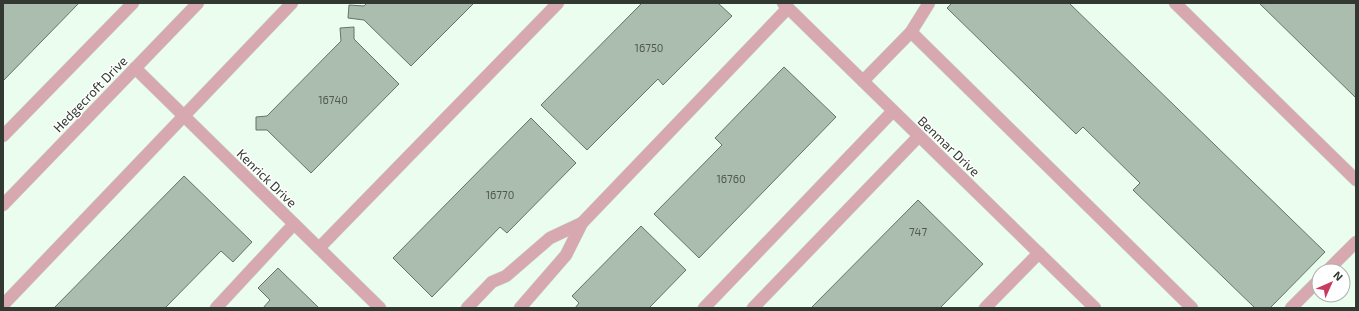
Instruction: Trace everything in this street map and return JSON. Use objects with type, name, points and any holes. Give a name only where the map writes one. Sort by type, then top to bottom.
[{"type":"street","points":[[3,136],[133,3]]},
{"type":"street","points":[[3,305],[292,3]]},
{"type":"street","points":[[319,248],[558,3]]},
{"type":"street","points":[[863,81],[911,32],[929,3]]},
{"type":"street","points":[[1175,3],[1356,180]]},
{"type":"street","name":"Hedgecroft Drive","points":[[3,205],[195,4]]},
{"type":"street","points":[[520,308],[566,255],[582,223],[786,5]]},
{"type":"street","name":"Benmar Drive","points":[[786,5],[1095,308]]},
{"type":"street","points":[[911,32],[1192,308]]},
{"type":"street","name":"Kenrick Drive","points":[[135,68],[380,308]]},
{"type":"street","points":[[704,308],[893,111]]},
{"type":"street","points":[[753,308],[919,136]]},
{"type":"street","points":[[467,308],[492,282],[506,276],[550,238],[582,223]]},
{"type":"street","points":[[216,308],[294,224]]},
{"type":"street","points":[[1335,263],[1356,242]]},
{"type":"street","points":[[985,308],[1039,253]]},
{"type":"street","points":[[1291,308],[1311,288]]},
{"type":"building","points":[[3,3],[79,3],[3,81]]},
{"type":"building","points":[[367,3],[474,3],[411,66],[364,20],[348,18],[349,5],[364,6]]},
{"type":"building","points":[[642,3],[718,3],[732,16],[663,85],[658,79],[587,150],[541,105]]},
{"type":"building","points":[[952,3],[1069,3],[1325,252],[1314,263],[1311,263],[1311,266],[1270,308],[1255,308],[1133,190],[1140,183],[1083,127],[1076,134],[947,8]]},
{"type":"building","points":[[1259,3],[1356,3],[1356,98]]},
{"type":"building","points":[[354,27],[354,39],[399,84],[311,173],[267,130],[256,130],[256,117],[267,116],[341,41],[340,28]]},
{"type":"building","points":[[784,67],[836,117],[699,258],[654,214],[722,145],[715,138]]},
{"type":"building","points":[[531,118],[576,163],[507,233],[500,227],[432,297],[393,258]]},
{"type":"building","points":[[184,176],[252,242],[233,262],[221,251],[165,308],[54,308]]},
{"type":"building","points":[[918,200],[983,264],[940,308],[811,308]]},
{"type":"building","points":[[641,226],[686,270],[649,308],[575,308],[579,303],[572,296]]},
{"type":"building","points":[[278,268],[319,308],[263,308],[270,300],[258,288]]}]
